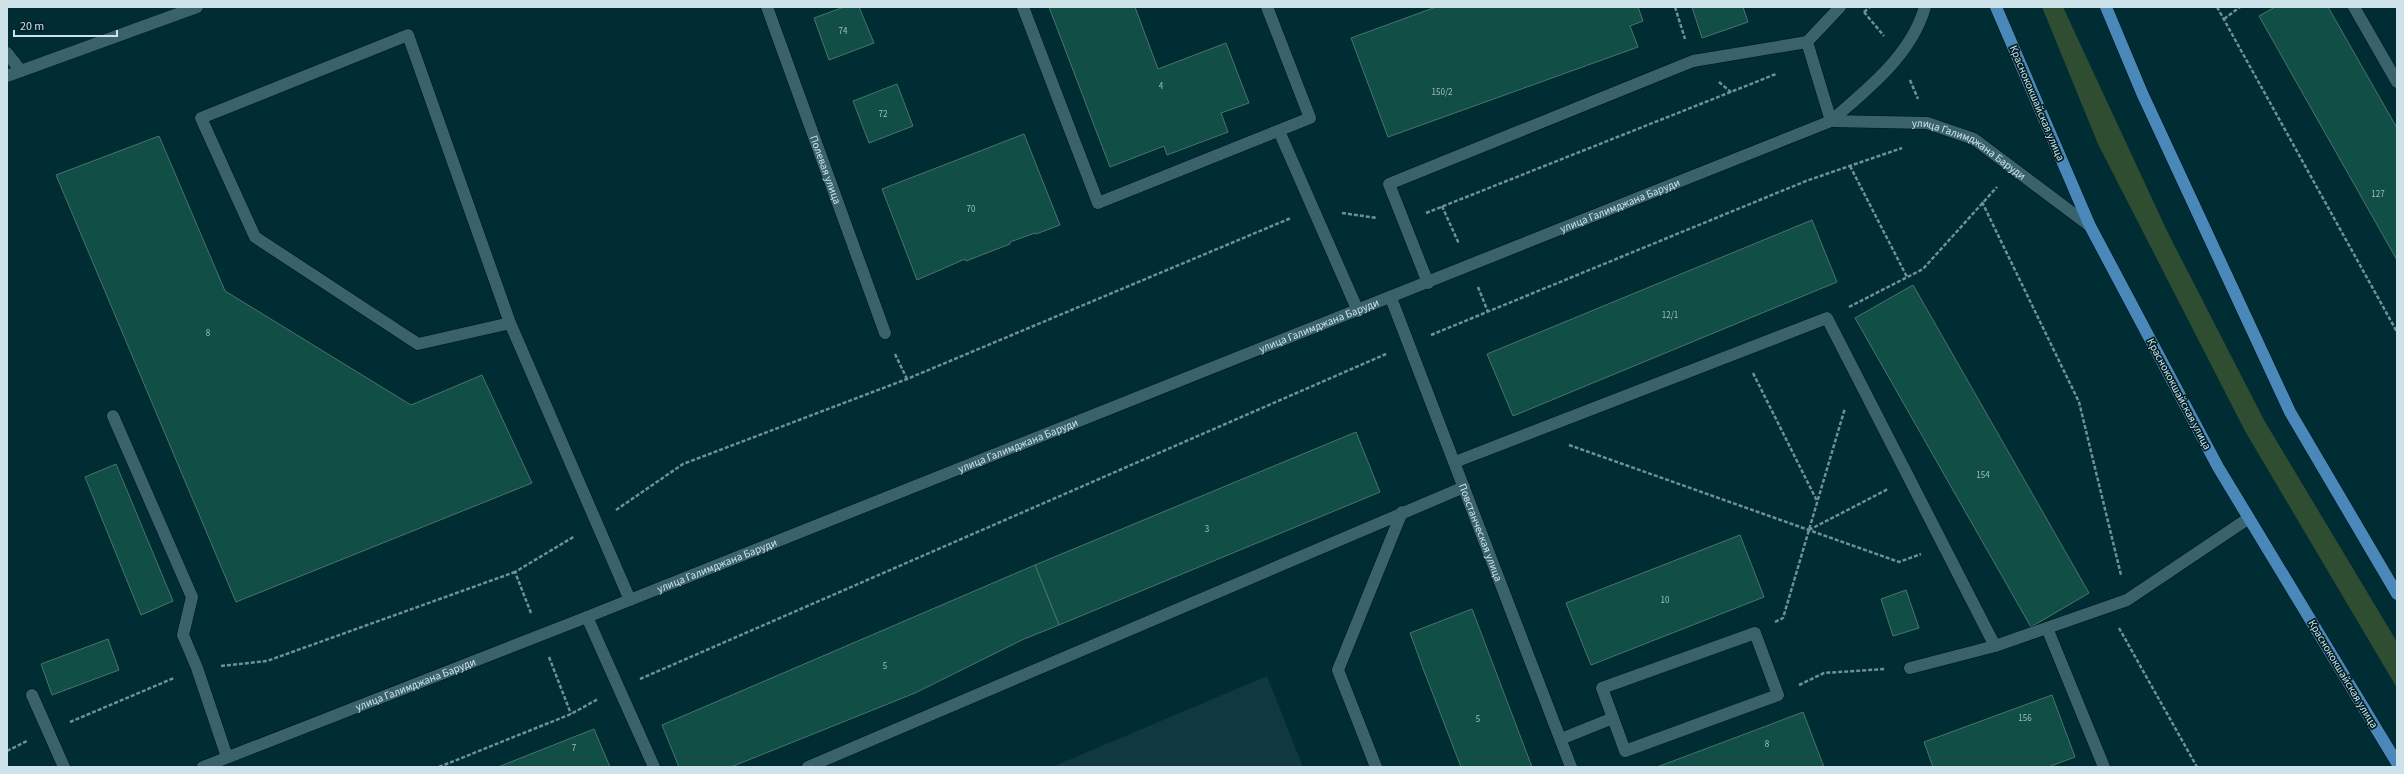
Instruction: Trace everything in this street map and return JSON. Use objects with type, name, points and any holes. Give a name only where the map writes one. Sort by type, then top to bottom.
[{"type":"main road","name":"Краснококшайская улица","points":[[1996,7],[2090,226],[2218,467],[2397,763]]},
{"type":"main road","points":[[2109,8],[2146,100],[2290,412],[2397,594]]},
{"type":"street","points":[[7,76],[197,7]]},
{"type":"street","name":"Полевая улица","points":[[767,7],[885,333]]},
{"type":"street","points":[[1023,7],[1098,203],[1310,118],[1267,7]]},
{"type":"street","points":[[1428,283],[1389,184],[1693,61],[1807,42],[1840,7]]},
{"type":"street","name":"улица Галимджана Баруди","points":[[203,767],[630,600],[1391,298],[1831,121],[1879,78],[1910,42],[1925,7]]},
{"type":"street","points":[[2354,7],[2397,82]]},
{"type":"street","points":[[510,323],[418,344],[255,237],[201,118],[408,35],[510,323],[593,519],[630,600]]},
{"type":"street","points":[[1807,42],[1831,121]]},
{"type":"street","points":[[7,53],[21,71]]},
{"type":"street","name":"улица Галимджана Баруди","points":[[1831,121],[1927,123],[1974,139],[2090,226]]},
{"type":"street","points":[[1279,131],[1358,311]]},
{"type":"street","name":"Повстанческая улица","points":[[1391,298],[1410,344],[1571,767]]},
{"type":"street","points":[[1455,462],[1827,318],[1995,646]]},
{"type":"street","points":[[113,416],[192,597],[183,635],[197,668],[227,757]]},
{"type":"street","points":[[808,767],[1402,512],[1464,487]]},
{"type":"street","points":[[1376,767],[1338,670],[1402,512]]},
{"type":"street","points":[[1910,668],[1995,646],[2127,600],[2249,518]]},
{"type":"street","points":[[587,617],[654,767]]},
{"type":"street","points":[[2047,628],[2104,767]]},
{"type":"street","points":[[1755,632],[1778,694],[1625,751],[1602,688],[1755,632]]},
{"type":"street","points":[[32,695],[64,767]]},
{"type":"street","points":[[1561,739],[1613,718]]},
{"type":"path","points":[[1858,17],[1870,7]]},
{"type":"path","points":[[2218,7],[2397,332]]},
{"type":"path","points":[[2224,19],[2240,7]]},
{"type":"path","points":[[7,751],[48,731],[197,668],[267,661],[515,572],[593,519],[683,464],[907,379],[1313,209],[1404,221],[1725,96],[1812,59]]},
{"type":"path","points":[[439,767],[571,714],[618,688],[1410,344],[1798,184],[1904,148]]},
{"type":"path","points":[[1850,166],[1907,277]]},
{"type":"path","points":[[1827,318],[1923,269],[1997,187],[1992,182]]},
{"type":"path","points":[[1982,202],[2079,402],[2127,600],[2116,622],[2197,767]]},
{"type":"path","points":[[1742,351],[1817,501]]},
{"type":"path","points":[[1755,632],[1783,618],[1855,373]]},
{"type":"path","points":[[1533,432],[1899,562],[1944,546]]},
{"type":"path","points":[[1809,530],[1909,478]]},
{"type":"path","points":[[515,572],[571,714]]},
{"type":"path","points":[[1778,694],[1824,673],[1910,668]]},
{"type":"shaded area","points":[[2042,7],[2063,7],[2168,233],[2264,420],[2397,642],[2397,688],[2245,431],[2098,144]]},
{"type":"shaded area","points":[[1267,676],[1303,767],[1052,767]]},
{"type":"building","points":[[844,7],[859,7],[874,43],[829,60],[814,18]]},
{"type":"building","points":[[1049,7],[1135,7],[1158,69],[1226,43],[1249,103],[1221,113],[1228,132],[1167,155],[1164,146],[1110,167]]},
{"type":"building","points":[[1436,7],[1638,7],[1643,21],[1630,26],[1638,47],[1388,137],[1351,38]]},
{"type":"building","points":[[1692,7],[1743,7],[1748,22],[1702,38]]},
{"type":"building","points":[[2275,7],[2328,7],[2397,128],[2397,260],[2259,16]]},
{"type":"building","points":[[897,84],[913,126],[869,143],[853,101]]},
{"type":"building","points":[[1024,134],[1060,225],[1010,242],[1010,244],[966,261],[965,259],[917,280],[882,189]]},
{"type":"building","points":[[159,136],[225,291],[411,405],[482,375],[532,483],[236,602],[56,175]]},
{"type":"building","points":[[1812,220],[1837,282],[1513,416],[1487,354]]},
{"type":"building","points":[[1913,285],[2089,593],[2031,627],[1855,318]]},
{"type":"building","points":[[1356,432],[1380,492],[1059,625],[1035,565]]},
{"type":"building","points":[[116,464],[173,601],[141,615],[85,477]]},
{"type":"building","points":[[1740,535],[1764,597],[1591,665],[1566,603]]},
{"type":"building","points":[[1035,565],[1059,625],[1024,639],[915,693],[731,767],[679,767],[662,725]]},
{"type":"building","points":[[1906,590],[1919,628],[1893,636],[1881,599]]},
{"type":"building","points":[[1472,609],[1532,767],[1461,767],[1424,671],[1410,633]]},
{"type":"building","points":[[108,639],[119,670],[52,695],[41,664]]},
{"type":"building","points":[[2052,695],[2075,757],[2048,767],[1933,767],[1924,742]]},
{"type":"building","points":[[1803,712],[1824,767],[1657,767],[1769,725]]},
{"type":"building","points":[[594,729],[610,767],[498,767]]}]
